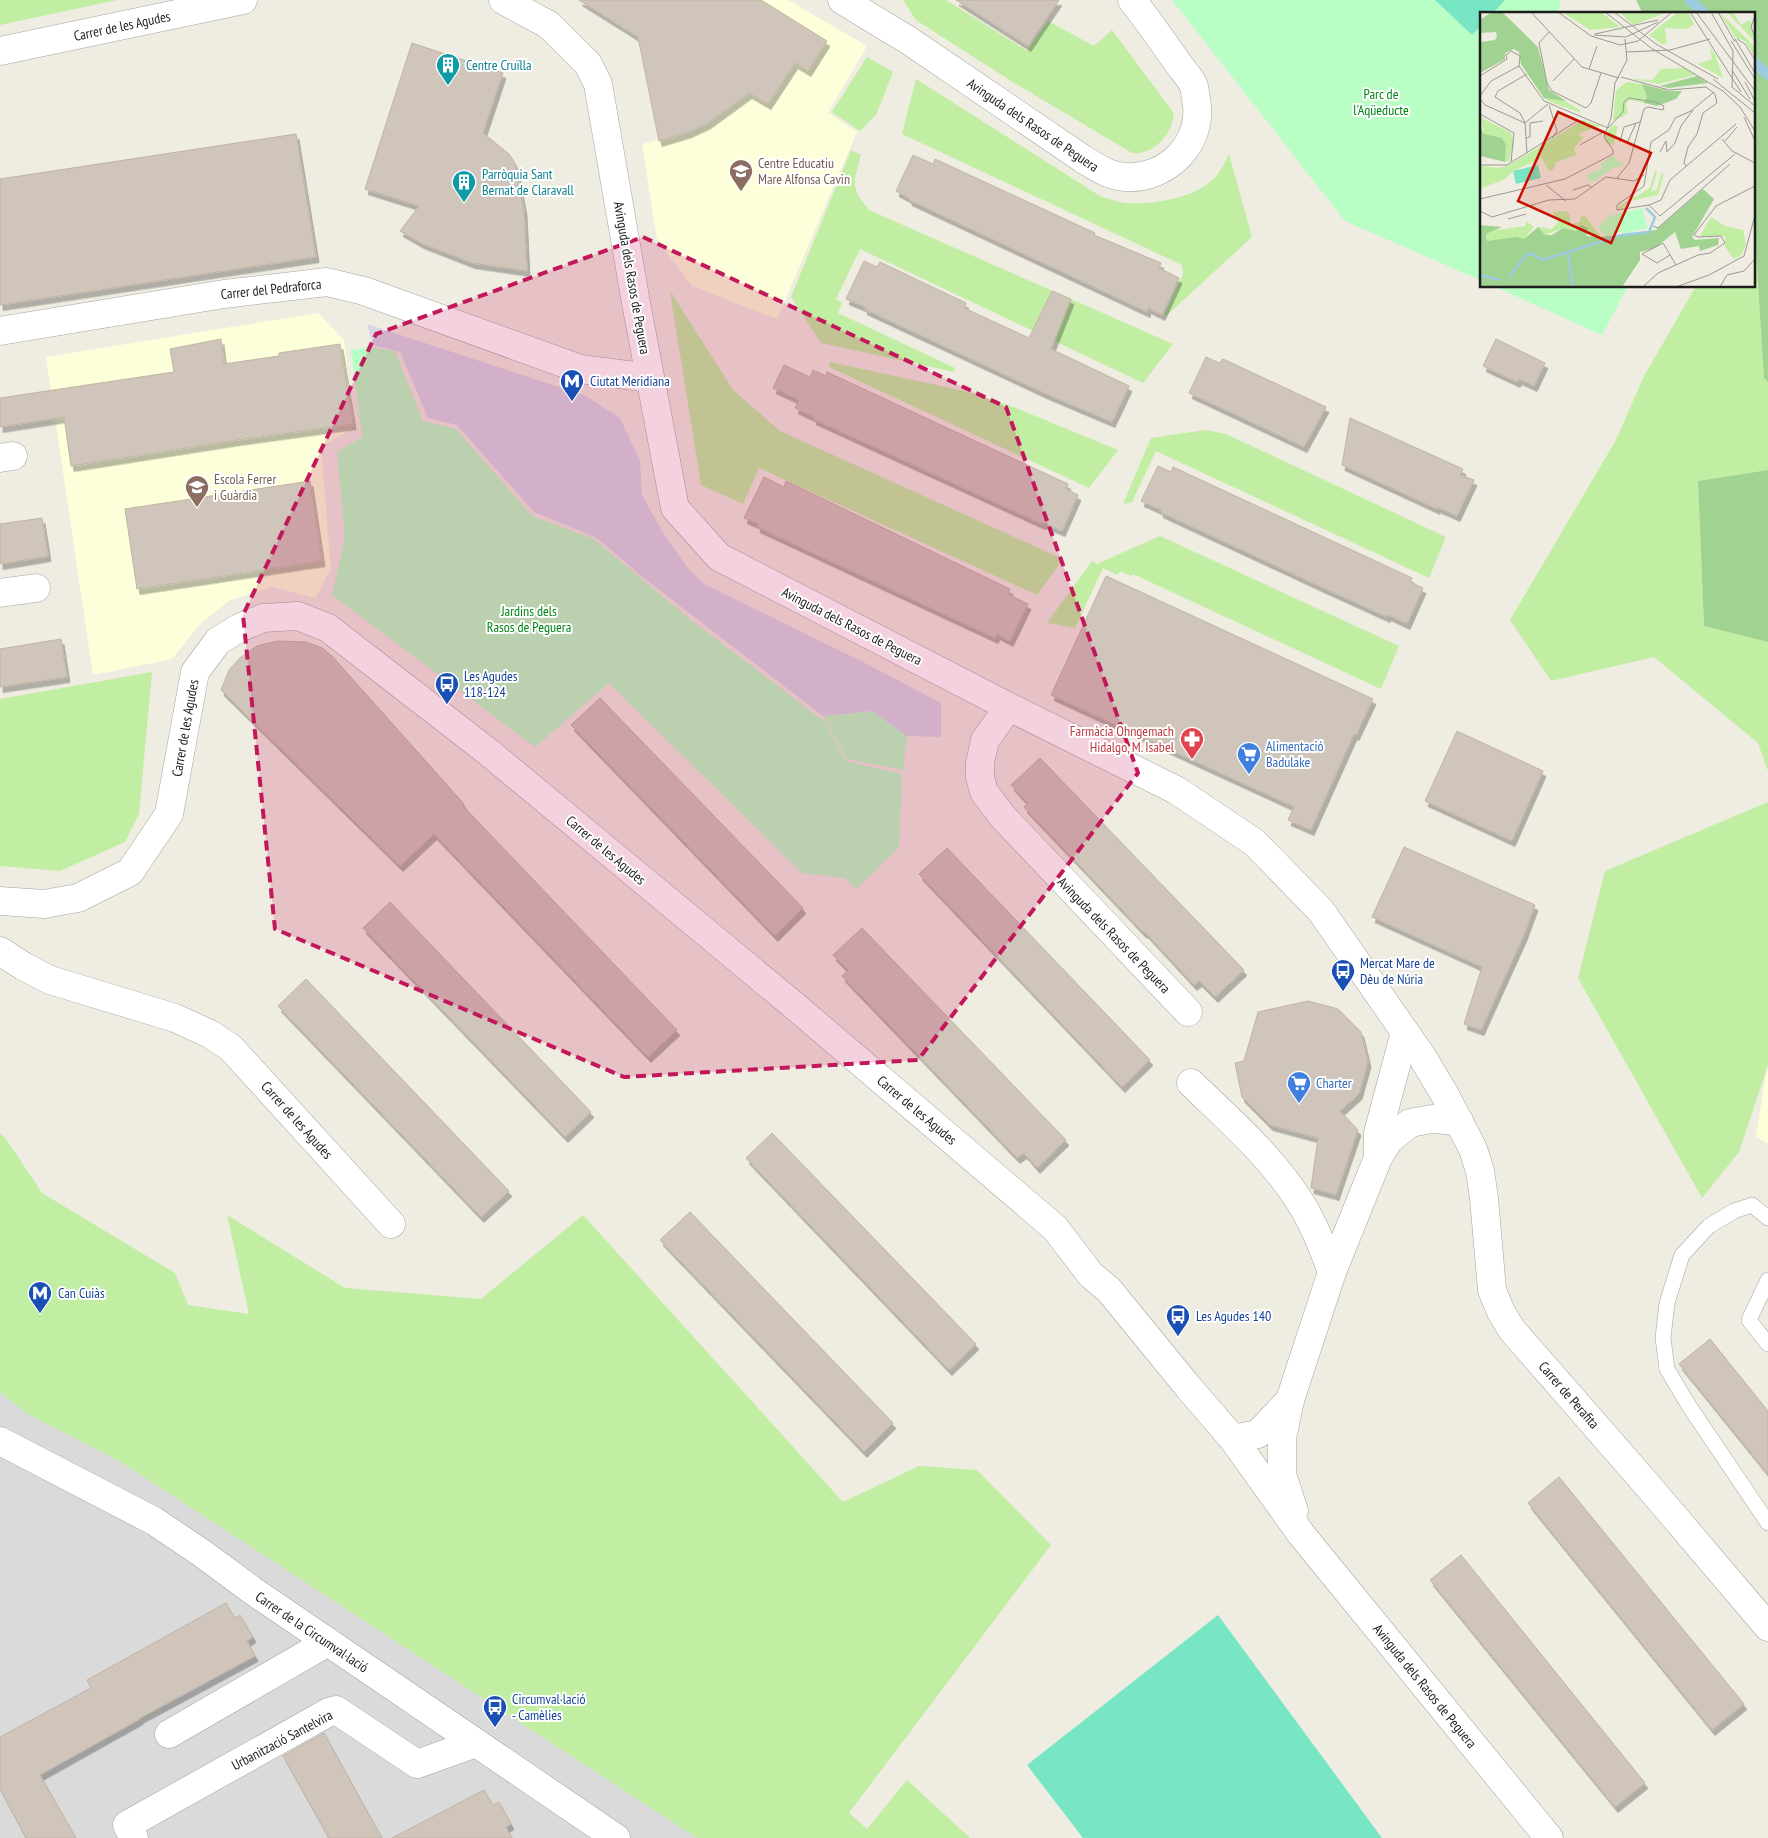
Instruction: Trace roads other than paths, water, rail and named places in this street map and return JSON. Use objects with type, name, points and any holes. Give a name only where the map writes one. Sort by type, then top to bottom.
[{"type":"street","name":"Carrer de les Agudes","points":[[0,51],[243,0]]},
{"type":"street","name":"Avinguda dels Rasos de Peguera","points":[[503,0],[549,25],[588,64],[598,84],[634,295],[675,508],[719,557],[1009,707],[1176,790],[1255,843],[1321,911],[1422,1058],[1458,1121]]},
{"type":"street","name":"Avinguda dels Rasos de Peguera","points":[[842,0],[908,40],[1083,159],[1106,173],[1125,177],[1141,176],[1159,170],[1176,160],[1187,148],[1195,132],[1198,110],[1193,84],[1132,0]]},
{"type":"street","name":"Carrer del Pedraforca","points":[[0,331],[224,294],[327,282],[364,291],[580,369],[650,378]]},
{"type":"street","points":[[0,594],[36,588]]},
{"type":"street","name":"Carrer de les Agudes","points":[[0,901],[44,904],[78,898],[130,872],[170,814],[195,672],[218,641],[239,628],[263,618],[298,616],[328,628],[487,751],[790,1002],[1055,1228],[1091,1274],[1109,1290],[1188,1388],[1233,1439]]},
{"type":"street","name":"Avinguda dels Rasos de Peguera","points":[[1009,707],[985,740],[981,753],[980,778],[984,792],[1003,818],[1188,1012]]},
{"type":"street","name":"Carrer de les Agudes","points":[[0,951],[50,980],[175,1018],[210,1034],[231,1048],[391,1224]]},
{"type":"street","name":"Avinguda dels Rasos de Peguera","points":[[1378,1158],[1378,1133],[1404,1032]]},
{"type":"street","points":[[1191,1083],[1262,1153],[1284,1179],[1318,1233],[1332,1272]]},
{"type":"street","name":"Avinguda dels Rasos de Peguera","points":[[1301,1534],[1282,1474],[1282,1438],[1290,1400],[1332,1272],[1378,1158],[1389,1140],[1410,1123],[1432,1119],[1458,1121]]},
{"type":"street","name":"Carrer de Perafita","points":[[1458,1121],[1473,1149],[1480,1171],[1492,1290],[1504,1318],[1512,1330],[1768,1627]]},
{"type":"street","name":"Avinguda dels Rasos de Peguera","points":[[1290,1400],[1258,1434],[1233,1439],[1301,1534],[1542,1835]]},
{"type":"street","name":"Carrer de la Circumval·lació","points":[[0,1441],[154,1521],[253,1591],[616,1838]]},
{"type":"street","points":[[169,1734],[328,1642]]},
{"type":"street","name":"Urbanització Santelvira","points":[[134,1838],[127,1825],[329,1712],[336,1710],[417,1764],[476,1743]]},
{"type":"lane","points":[[1767,1213],[1752,1205],[1734,1211],[1710,1226],[1682,1254],[1667,1303],[1663,1338],[1667,1369],[1689,1406],[1768,1522]]},
{"type":"lane","points":[[1768,1280],[1749,1320],[1768,1344]]},
{"type":"waterway","points":[[1690,0],[1703,12]]},
{"type":"waterway","points":[[1756,64],[1768,75]]},
{"type":"place","name":"Centre Cruïlla","points":[[448,86]]},
{"type":"place","name":"Centre Educatiu Mare Alfonsa Cavin","points":[[741,192]]},
{"type":"place","name":"Parròquia Sant Bernat de Claravall","points":[[464,203]]},
{"type":"place","name":"Ciutat Meridiana","points":[[572,402]]},
{"type":"place","name":"Escola Ferrer i Guàrdia","points":[[197,508]]},
{"type":"place","name":"Les Agudes 118-124","points":[[447,705]]},
{"type":"place","name":"Farmàcia Ohngemach Hidalgo, M. Isabel","points":[[1192,760]]},
{"type":"place","name":"Alimentació Badulake","points":[[1249,775]]},
{"type":"place","name":"Mercat Mare de Dèu de Núria","points":[[1343,992]]},
{"type":"place","name":"Charter","points":[[1299,1104]]},
{"type":"place","name":"Can Cuiàs","points":[[40,1314]]},
{"type":"place","name":"Les Agudes 140","points":[[1178,1337]]},
{"type":"place","name":"Circumval·lació - Camèlies","points":[[495,1728]]},
{"type":"park label","name":"Parc de l'Aqüeducte","points":[[1381,102]]},
{"type":"park label","name":"Jardins dels Rasos de Peguera","points":[[529,620]]}]
